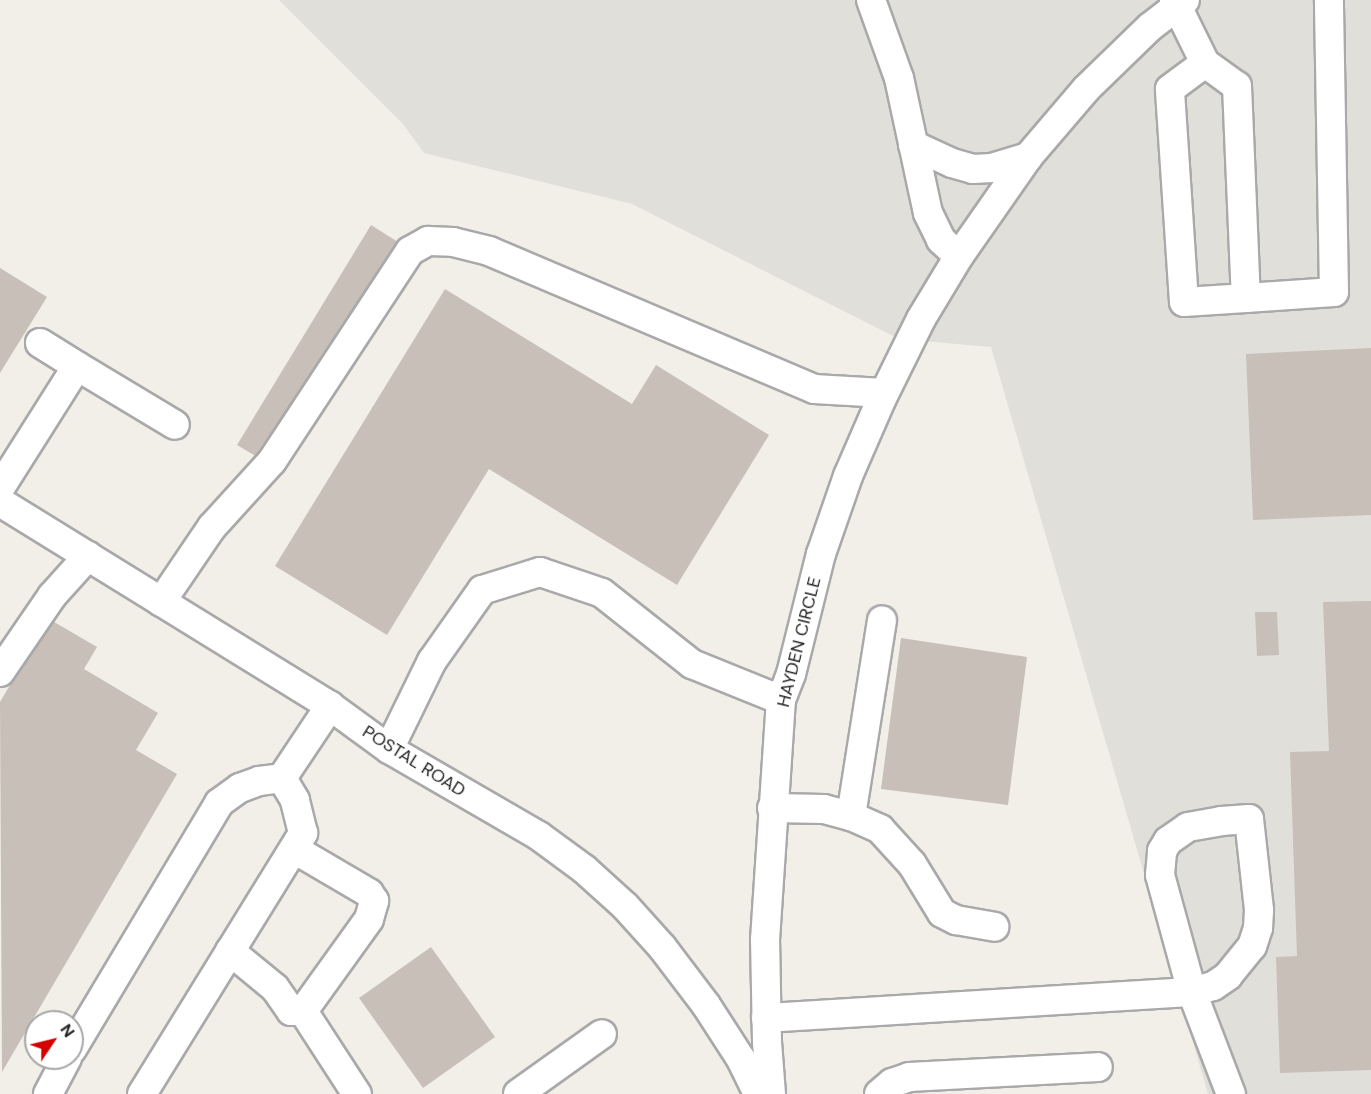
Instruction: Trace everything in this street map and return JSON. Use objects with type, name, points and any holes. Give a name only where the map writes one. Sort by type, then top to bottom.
[{"type":"street","points":[[871,0],[899,78],[932,225],[948,249],[958,256]]},
{"type":"street","points":[[1205,63],[1170,89],[1184,303],[1334,292],[1329,0]]},
{"type":"street","points":[[1179,2],[1205,63],[1237,86],[1246,298]]},
{"type":"street","name":"HAYDEN CIRCLE","points":[[771,1094],[766,1018],[765,940],[781,700],[791,674],[821,554],[848,476],[884,393],[921,319],[958,256],[1028,157],[1086,89],[1179,2]]},
{"type":"street","points":[[913,145],[952,163],[973,169],[992,168],[1028,157]]},
{"type":"street","points":[[161,602],[212,527],[272,461],[410,251],[428,241],[453,242],[489,251],[814,389],[884,393]]},
{"type":"street","points":[[40,343],[175,425]]},
{"type":"street","points":[[0,488],[77,366]]},
{"type":"street","name":"POSTAL ROAD","points":[[0,502],[330,706],[389,749],[539,836],[584,869],[625,906],[662,947],[706,1005],[741,1059],[758,1094]]},
{"type":"street","points":[[0,672],[52,596],[88,556]]},
{"type":"street","points":[[389,749],[432,661],[482,590],[540,572],[602,593],[692,664],[781,700]]},
{"type":"street","points":[[851,816],[882,620]]},
{"type":"street","points":[[84,1029],[219,803],[240,788],[259,781],[282,778],[330,706]]},
{"type":"street","points":[[142,1094],[303,833],[295,800],[282,778]]},
{"type":"street","points":[[772,808],[824,809],[851,816],[880,829],[912,864],[942,913],[956,920],[994,927]]},
{"type":"street","points":[[766,1018],[1192,992],[1214,986],[1228,976],[1252,946],[1258,928],[1259,910],[1249,819],[1221,820],[1188,827],[1168,841],[1162,851],[1160,875],[1192,992],[1231,1094]]},
{"type":"street","points":[[294,849],[369,893],[374,901],[369,919],[303,1011]]},
{"type":"street","points":[[230,951],[275,988],[291,1011],[303,1011]]},
{"type":"street","points":[[303,1011],[357,1094]]},
{"type":"street","points":[[518,1094],[602,1034]]},
{"type":"street","points":[[879,1094],[892,1083],[909,1077],[1098,1066]]},
{"type":"street","points":[[48,1094],[61,1070]]},
{"type":"shaded area","points":[[279,0],[1371,0],[1371,1094],[1208,1094],[991,347],[899,339],[632,204],[424,153],[403,124]]},
{"type":"building","points":[[371,225],[398,242],[264,461],[237,445]]},
{"type":"building","points":[[0,268],[47,297],[0,373]]},
{"type":"building","points":[[445,289],[632,404],[656,365],[769,435],[677,585],[489,469],[387,635],[275,566]]},
{"type":"building","points":[[1371,348],[1371,515],[1253,520],[1246,354]]},
{"type":"building","points":[[1371,601],[1371,1070],[1280,1073],[1276,957],[1297,956],[1290,752],[1329,751],[1323,602]]},
{"type":"building","points":[[1255,612],[1277,612],[1279,655],[1257,656]]},
{"type":"building","points":[[49,619],[97,647],[84,669],[158,713],[136,750],[177,774],[38,1010],[24,1010],[24,1035],[2,1072],[0,702]]},
{"type":"building","points":[[901,638],[1027,657],[1008,805],[881,789]]},
{"type":"building","points":[[431,947],[495,1037],[423,1088],[359,998]]}]
